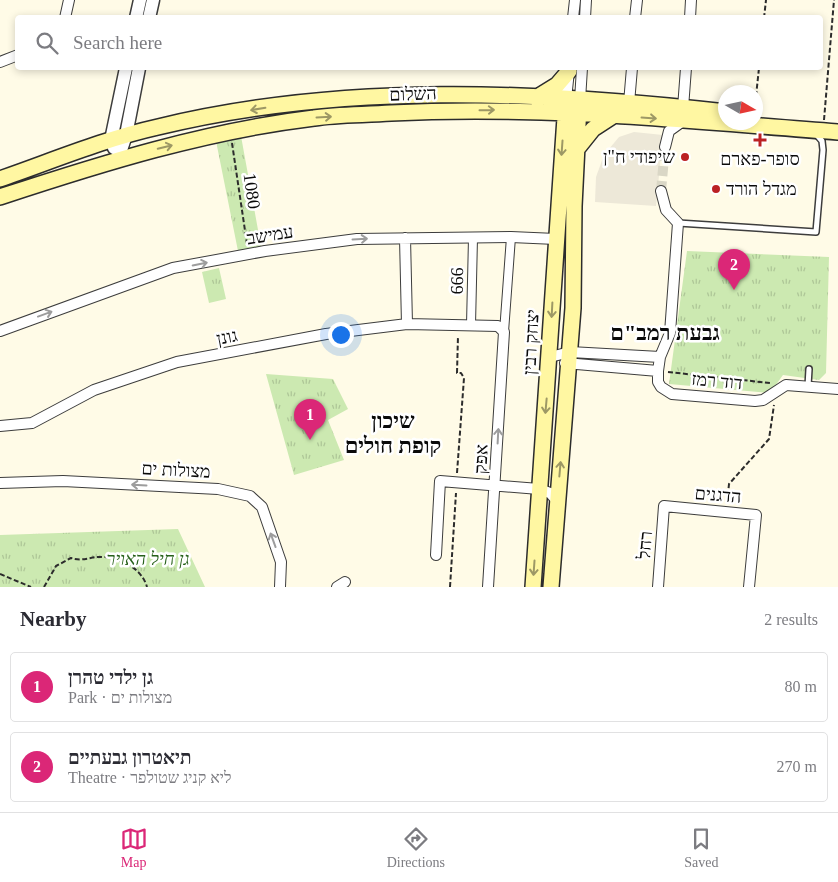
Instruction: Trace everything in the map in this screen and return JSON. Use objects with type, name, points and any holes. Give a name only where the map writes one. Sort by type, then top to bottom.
[{"type":"main road","points":[[536,98],[557,85],[572,70]]},
{"type":"main road","name":"השלום","points":[[0,179],[126,135],[189,120],[310,102],[416,95],[536,98],[613,116],[718,112]]},
{"type":"main road","name":"השלום","points":[[0,197],[118,158],[230,130],[316,117],[629,103],[684,114],[838,132]]},
{"type":"main road","points":[[551,587],[574,288],[576,151],[572,107]]},
{"type":"main road","name":"יצחק רבין","points":[[533,587],[550,358],[556,239],[572,107]]},
{"type":"main road","points":[[576,151],[594,129],[613,116]]},
{"type":"main road","points":[[763,116],[831,121]]},
{"type":"street","points":[[66,15],[69,0]]},
{"type":"street","points":[[137,15],[140,0]]},
{"type":"street","points":[[150,15],[153,0]]},
{"type":"street","points":[[573,15],[575,0]]},
{"type":"street","points":[[585,15],[586,0]]},
{"type":"street","points":[[636,15],[637,0]]},
{"type":"street","points":[[690,15],[691,0]]},
{"type":"street","points":[[0,62],[15,56]]},
{"type":"street","points":[[118,158],[111,140],[126,70]]},
{"type":"street","points":[[118,158],[126,135],[139,70]]},
{"type":"street","points":[[572,107],[573,70]]},
{"type":"street","points":[[629,103],[632,70]]},
{"type":"street","points":[[665,147],[669,131],[684,114],[686,70]]},
{"type":"street","points":[[570,358],[658,371],[660,357],[670,333],[678,223],[666,210],[661,191]]},
{"type":"street","name":"עמישב","points":[[0,332],[173,268],[249,254],[357,239],[511,237],[556,239]]},
{"type":"street","name":"אפק","points":[[488,587],[511,237]]},
{"type":"street","points":[[405,238],[407,324]]},
{"type":"street","name":"666","points":[[471,325],[473,238]]},
{"type":"street","name":"גונן","points":[[0,426],[32,423],[94,390],[177,362],[326,334],[407,324],[471,325]]},
{"type":"street","points":[[471,325],[498,326],[504,332]]},
{"type":"street","points":[[550,358],[660,357]]},
{"type":"street","name":"דוד רמז","points":[[658,371],[660,387],[672,394],[763,400],[786,385]]},
{"type":"street","points":[[786,385],[838,389]]},
{"type":"street","name":"מצולות ים","points":[[0,483],[63,481],[208,488],[250,496],[262,507],[281,562],[280,587]]},
{"type":"street","points":[[436,555],[440,481],[539,489],[550,493],[557,501]]},
{"type":"street","name":"רחל","points":[[658,587],[664,506]]},
{"type":"street","name":"הדגנים","points":[[664,506],[756,514],[749,587]]},
{"type":"lane","points":[[678,223],[816,232],[823,146],[817,135],[809,130]]},
{"type":"lane","points":[[808,387],[809,369]]},
{"type":"path","points":[[764,15],[766,0]]},
{"type":"path","points":[[831,121],[834,0]]},
{"type":"path","points":[[757,85],[759,70]]},
{"type":"path","name":"1080","points":[[230,130],[249,254]]},
{"type":"path","points":[[450,587],[464,378],[461,373],[457,373],[458,335]]},
{"type":"path","name":"דוד רמז","points":[[658,371],[786,385]]},
{"type":"path","points":[[727,504],[730,484],[768,439],[774,401]]},
{"type":"path","points":[[44,587],[56,566],[72,558],[81,561],[103,557],[132,565],[145,578],[147,587]]},
{"type":"path","points":[[0,574],[31,587]]},
{"type":"green space","points":[[241,136],[262,252],[239,256],[216,141]]},
{"type":"green space","points":[[687,251],[829,257],[826,373],[819,380],[783,375],[770,393],[669,384]]},
{"type":"green space","points":[[219,268],[226,299],[209,303],[202,272]]},
{"type":"green space","points":[[266,374],[333,379],[348,409],[328,420],[344,460],[294,475]]},
{"type":"green space","name":"גן חיל האויר","points":[[178,529],[205,587],[0,587],[0,535]]},
{"type":"shaded area","points":[[634,132],[663,135],[656,206],[595,202],[596,177],[604,155],[619,137]]},
{"type":"tunnel","points":[[661,191],[665,147]]},
{"type":"place","name":"סופר-פארם","points":[[760,140]]},
{"type":"place","name":"שיפודי ח\"ן","points":[[685,157]]},
{"type":"place","name":"מגדל הורד","points":[[716,189]]},
{"type":"place","name":"תיאטרון גבעתיים","points":[[734,290]]},
{"type":"place","name":"גן ילדי טהרן","points":[[310,440]]},
{"type":"district","name":"גבעת רמב\"ם","points":[[665,332]]},
{"type":"district","name":"שיכון קופת חולים","points":[[393,432]]}]
